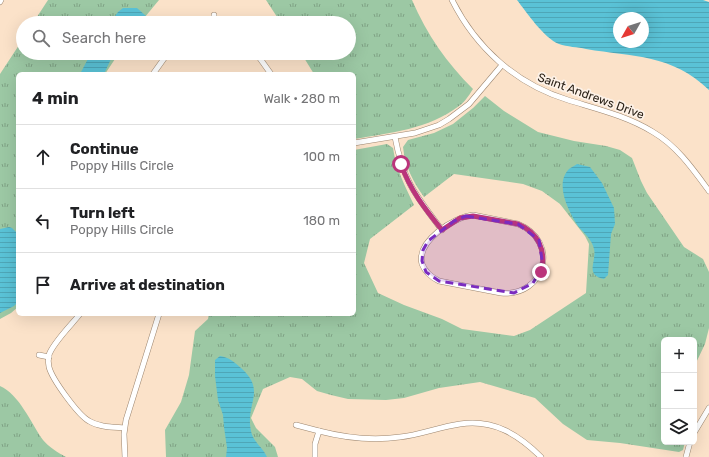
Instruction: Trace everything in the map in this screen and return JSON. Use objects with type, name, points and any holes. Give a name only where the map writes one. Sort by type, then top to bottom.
[{"type":"street","name":"Saint Andrews Drive","points":[[452,0],[464,23],[473,35],[502,65],[526,82],[546,92],[632,120],[655,133],[666,141],[685,160],[709,191]]},
{"type":"street","points":[[154,72],[163,60]]},
{"type":"street","points":[[261,60],[270,72]]},
{"type":"street","points":[[356,143],[395,137],[427,130],[449,119],[469,104],[502,65]]},
{"type":"street","points":[[395,137],[401,164],[410,186],[442,230]]},
{"type":"street","points":[[473,216],[518,224],[525,227],[535,235],[541,246],[544,259],[541,272],[533,283],[527,288],[508,294],[434,278],[426,272],[423,267],[421,255],[428,240],[442,230],[460,218],[473,216]]},
{"type":"street","points":[[78,316],[52,348],[49,357],[50,371],[78,412],[84,418],[95,424],[107,427],[124,428]]},
{"type":"street","points":[[124,457],[124,428],[158,316]]},
{"type":"street","points":[[39,355],[49,357]]},
{"type":"street","points":[[697,428],[709,408]]},
{"type":"street","points":[[296,425],[350,438],[384,439],[407,436],[460,424],[481,424],[497,427],[513,434],[530,446],[541,457]]},
{"type":"street","points":[[315,457],[315,444],[318,431]]},
{"type":"street","points":[[686,457],[689,445]]},
{"type":"highlighted area","points":[[466,216],[518,224],[539,240],[543,266],[533,283],[514,293],[439,281],[426,272],[422,261],[423,250],[428,241],[454,221]]},
{"type":"green space","points":[[48,0],[159,0],[146,16],[38,16]]},
{"type":"green space","points":[[266,0],[412,0],[424,25],[438,48],[473,89],[461,104],[435,120],[409,129],[356,139],[356,72],[313,72],[305,60],[356,60],[356,16],[276,16]]},
{"type":"green space","points":[[16,50],[16,60],[114,60],[106,72],[16,72],[16,309],[0,319],[0,74]]},
{"type":"green space","points":[[485,96],[504,111],[538,132],[574,141],[606,146],[620,150],[632,158],[647,193],[684,247],[703,259],[709,272],[709,328],[705,344],[697,361],[697,337],[661,337],[661,445],[684,445],[683,450],[679,452],[620,443],[587,440],[563,424],[535,398],[480,382],[439,388],[404,398],[386,400],[348,399],[317,391],[302,379],[290,377],[263,389],[251,418],[256,428],[275,447],[278,457],[166,457],[165,430],[181,402],[189,375],[195,331],[208,319],[209,316],[356,316],[356,150],[387,144],[393,148],[394,156],[404,184],[414,205],[370,239],[364,263],[378,293],[404,305],[442,319],[462,329],[514,336],[530,330],[586,293],[589,244],[585,236],[560,204],[542,191],[523,184],[454,174],[424,197],[413,180],[403,147],[408,140],[434,133],[453,124]]},
{"type":"green space","points":[[0,386],[13,395],[19,402],[43,440],[53,449],[66,457],[0,457]]},
{"type":"water","points":[[517,0],[703,0],[709,2],[709,90],[695,78],[666,63],[636,56],[559,44],[553,41],[542,31]]},
{"type":"water","points":[[123,8],[137,8],[146,16],[115,16]]},
{"type":"water","points":[[87,60],[111,60],[105,72],[81,72]]},
{"type":"water","points":[[577,164],[590,167],[602,183],[614,208],[615,224],[611,234],[608,275],[604,279],[594,274],[593,246],[574,220],[564,198],[563,182],[565,175],[569,169]]},
{"type":"water","points":[[9,227],[16,232],[16,304],[0,313],[0,229]]},
{"type":"water","points":[[220,356],[236,363],[249,376],[253,384],[254,398],[250,421],[251,431],[252,435],[267,457],[226,457],[227,448],[223,415],[218,400],[215,376],[215,360]]},
{"type":"route","points":[[401,164],[405,176],[416,196],[442,230],[454,221],[466,216],[480,216],[518,224],[530,230],[535,235],[541,246],[544,259],[541,272]]}]
